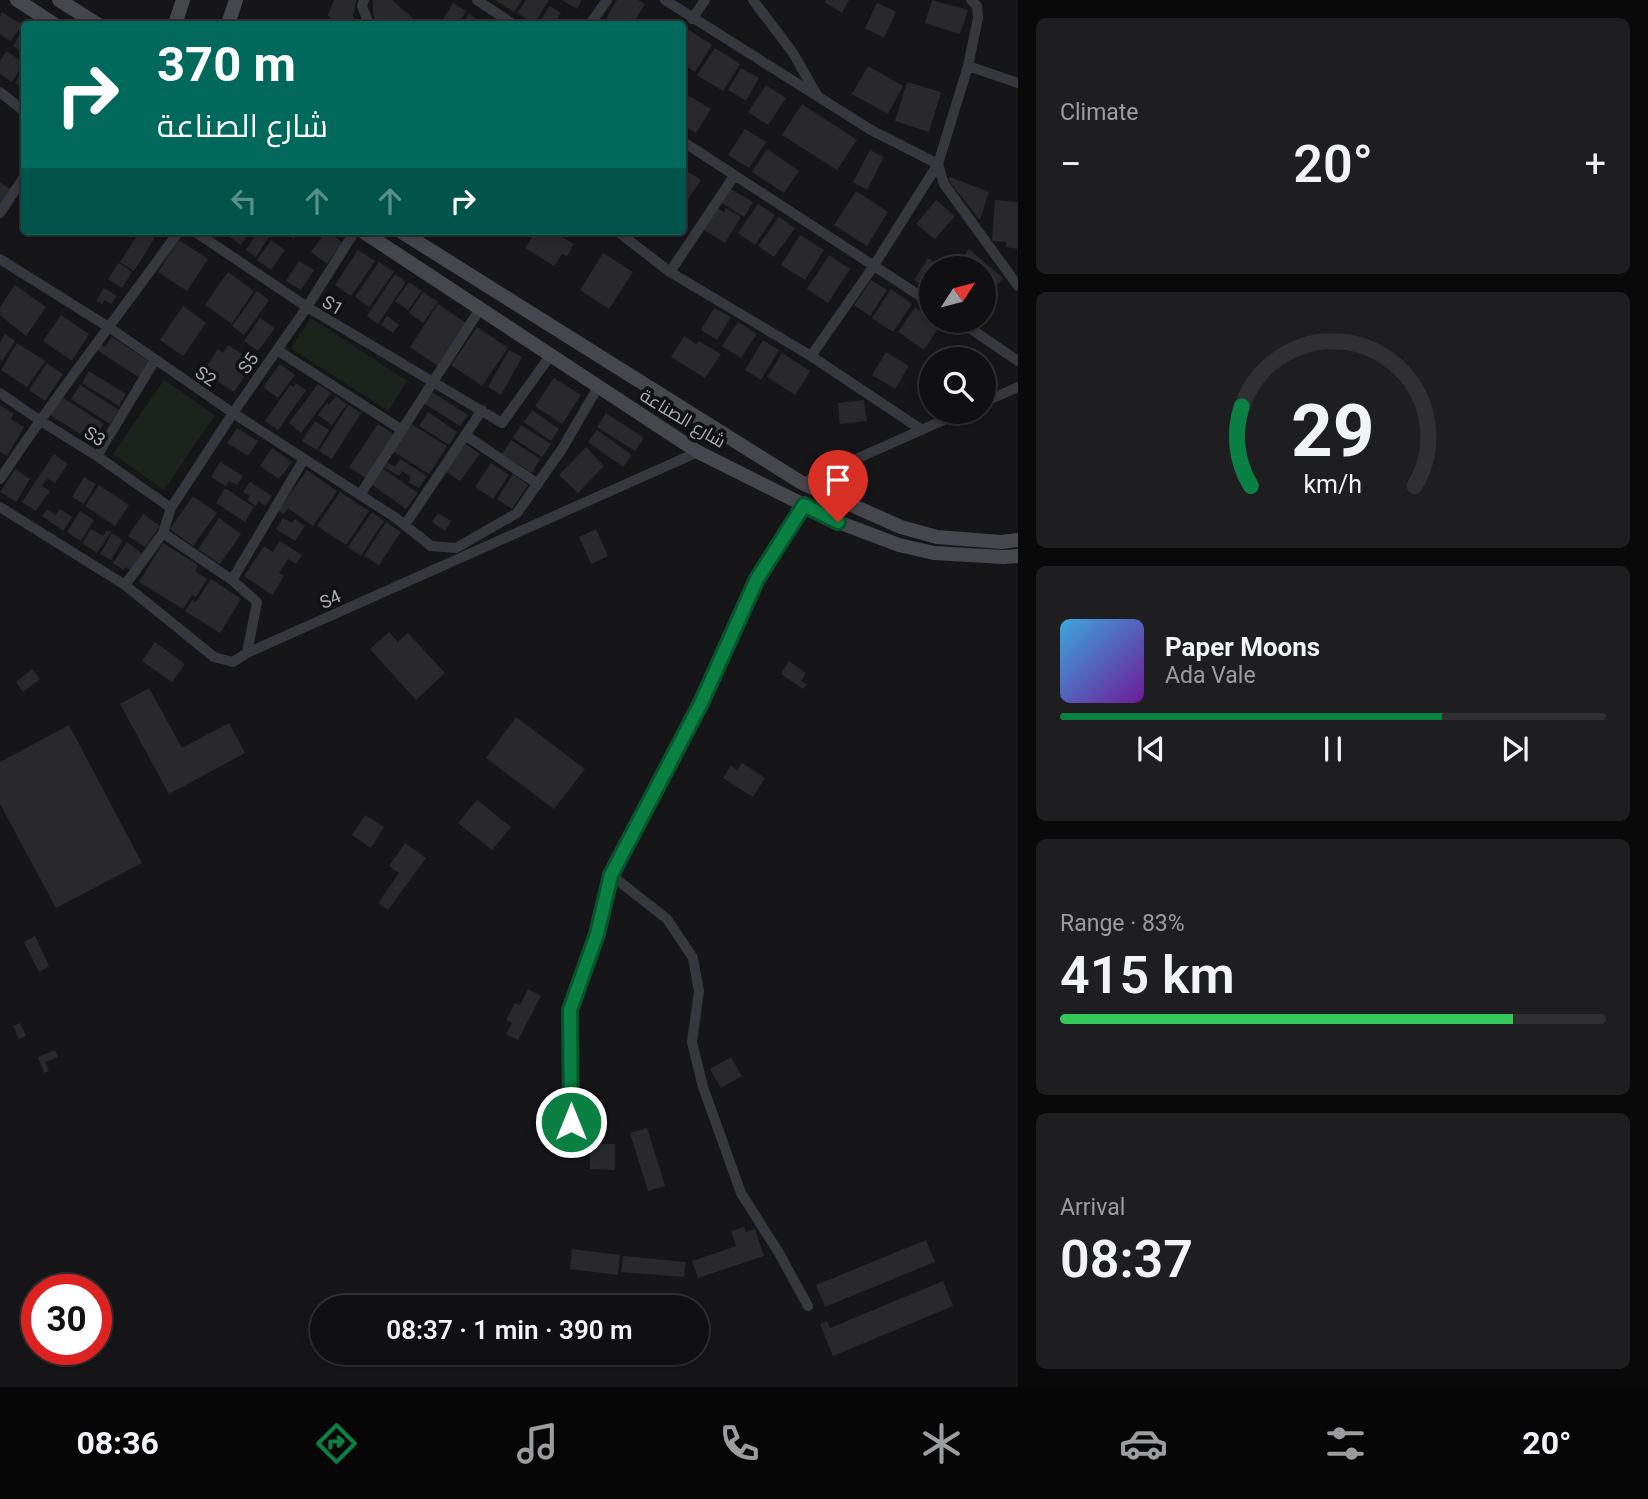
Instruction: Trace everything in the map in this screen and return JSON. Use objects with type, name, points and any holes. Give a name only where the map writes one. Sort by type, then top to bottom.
[{"type":"main road","points":[[17,0],[49,21]]},
{"type":"main road","points":[[59,0],[92,21]]},
{"type":"main road","points":[[177,21],[183,0]]},
{"type":"main road","points":[[230,21],[236,0]]},
{"type":"main road","name":"شارع الصناعة","points":[[368,235],[698,452],[838,522],[899,545],[934,553],[1018,556]]},
{"type":"main road","name":"شارع الصناعة","points":[[406,235],[802,483],[901,527],[937,537],[1001,542],[1018,540]]},
{"type":"street","points":[[364,0],[362,6],[368,21]]},
{"type":"street","points":[[477,0],[508,21]]},
{"type":"street","points":[[592,21],[607,0]]},
{"type":"street","points":[[665,0],[871,130],[939,164]]},
{"type":"street","points":[[692,19],[705,0]]},
{"type":"street","points":[[753,0],[793,52],[817,95]]},
{"type":"street","points":[[971,0],[977,6],[978,18],[968,66],[942,145],[939,164],[944,184],[1018,286]]},
{"type":"street","points":[[968,66],[1018,83]]},
{"type":"street","points":[[0,92],[21,109]]},
{"type":"street","points":[[686,144],[919,296]]},
{"type":"street","points":[[811,356],[873,267],[939,164]]},
{"type":"street","points":[[670,272],[734,176]]},
{"type":"street","points":[[0,213],[21,182]]},
{"type":"street","points":[[0,479],[38,420],[110,328],[176,235]]},
{"type":"street","name":"S1","points":[[200,235],[307,307],[482,410]]},
{"type":"street","name":"S5","points":[[125,585],[163,533],[171,508],[352,235]]},
{"type":"street","points":[[622,235],[670,272],[811,356],[922,430]]},
{"type":"street","name":"S2","points":[[0,259],[110,328],[233,413],[396,518],[431,546],[456,548],[517,513],[562,449],[598,387]]},
{"type":"street","points":[[360,495],[480,309]]},
{"type":"street","points":[[977,333],[1018,361]]},
{"type":"street","points":[[277,350],[402,429]]},
{"type":"street","points":[[405,525],[482,410],[502,423],[550,356]]},
{"type":"street","points":[[97,456],[155,360]]},
{"type":"street","points":[[996,397],[1018,387]]},
{"type":"street","name":"S3","points":[[0,393],[171,508]]},
{"type":"street","points":[[802,483],[935,424]]},
{"type":"street","points":[[465,435],[538,484]]},
{"type":"street","name":"S4","points":[[0,507],[125,585],[214,657],[233,662],[247,653],[698,452]]},
{"type":"street","points":[[232,580],[304,459]]},
{"type":"street","points":[[571,1122],[570,1010],[597,934],[611,875],[701,703],[757,579],[804,505]]},
{"type":"street","points":[[163,533],[232,580],[257,602],[247,653]]},
{"type":"street","points":[[611,875],[667,919],[693,958],[699,991],[692,1042],[703,1087],[741,1193],[779,1253],[807,1306]]},
{"type":"shaded area","points":[[311,318],[407,381],[388,411],[291,348]]},
{"type":"shaded area","points":[[164,380],[215,415],[164,490],[113,454]]},
{"type":"building","points":[[334,0],[356,0],[353,16],[356,21],[332,21],[328,15]]},
{"type":"building","points":[[373,0],[392,0],[415,20],[376,21]]},
{"type":"building","points":[[495,0],[522,0],[514,12]]},
{"type":"building","points":[[526,0],[549,0],[536,21],[529,21],[517,13]]},
{"type":"building","points":[[562,0],[582,0],[577,9]]},
{"type":"building","points":[[617,0],[638,0],[645,4],[635,21],[605,21]]},
{"type":"building","points":[[849,0],[842,13],[824,2]]},
{"type":"building","points":[[932,0],[968,10],[960,34],[925,23]]},
{"type":"building","points":[[453,3],[466,11],[461,21],[442,21]]},
{"type":"building","points":[[877,3],[896,12],[884,38],[865,28]]},
{"type":"building","points":[[550,6],[561,13],[556,21],[540,21]]},
{"type":"building","points":[[2,12],[21,24],[11,41],[0,34]]},
{"type":"building","points":[[469,14],[480,21],[465,21]]},
{"type":"building","points":[[689,30],[712,45],[695,72],[686,66],[686,34]]},
{"type":"building","points":[[21,32],[21,51],[13,46]]},
{"type":"building","points":[[715,48],[740,64],[723,91],[697,75]]},
{"type":"building","points":[[6,51],[21,61],[21,68],[12,82],[0,74],[0,61]]},
{"type":"building","points":[[868,66],[903,86],[888,114],[852,94]]},
{"type":"building","points":[[741,68],[759,78],[746,101],[728,90]]},
{"type":"building","points":[[21,73],[21,88],[15,83]]},
{"type":"building","points":[[907,82],[941,92],[929,132],[895,121]]},
{"type":"building","points":[[766,85],[786,98],[768,125],[748,112]]},
{"type":"building","points":[[689,96],[711,109],[696,133],[686,127],[686,101]]},
{"type":"building","points":[[802,104],[857,140],[837,170],[782,135]]},
{"type":"building","points":[[745,129],[766,142],[749,168],[728,155]]},
{"type":"building","points":[[767,149],[799,171],[784,193],[752,172]]},
{"type":"building","points":[[870,150],[884,157],[867,190],[853,182]]},
{"type":"building","points":[[686,171],[701,180],[686,202]]},
{"type":"building","points":[[950,177],[989,192],[980,220],[948,180]]},
{"type":"building","points":[[0,182],[10,189],[0,205]]},
{"type":"building","points":[[731,189],[753,202],[744,217],[722,203]]},
{"type":"building","points":[[856,191],[888,212],[867,246],[834,225]]},
{"type":"building","points":[[936,200],[955,216],[935,239],[916,224]]},
{"type":"building","points":[[995,200],[1018,202],[1018,249],[1006,247],[1006,242],[992,241]]},
{"type":"building","points":[[758,204],[775,215],[755,245],[738,233]]},
{"type":"building","points":[[717,208],[724,212],[726,208],[741,217],[725,243],[704,230]]},
{"type":"building","points":[[779,217],[795,228],[774,257],[758,246]]},
{"type":"building","points":[[137,235],[156,235],[134,271],[120,262]]},
{"type":"building","points":[[229,235],[247,235],[241,245]]},
{"type":"building","points":[[255,235],[269,237],[256,257],[246,250]]},
{"type":"building","points":[[323,235],[332,235],[342,242],[327,264],[311,252]]},
{"type":"building","points":[[533,235],[559,235],[574,244],[567,256],[562,254],[554,266],[525,248]]},
{"type":"building","points":[[800,235],[824,250],[805,280],[781,265]]},
{"type":"building","points":[[179,240],[208,259],[187,291],[158,272]]},
{"type":"building","points":[[271,240],[285,250],[271,270],[257,260]]},
{"type":"building","points":[[969,249],[977,256],[963,256]]},
{"type":"building","points":[[358,250],[375,261],[351,296],[335,285]]},
{"type":"building","points":[[603,253],[633,272],[609,309],[580,290]]},
{"type":"building","points":[[829,255],[850,269],[828,303],[807,289]]},
{"type":"building","points":[[299,261],[314,270],[301,290],[286,281]]},
{"type":"building","points":[[379,262],[394,272],[369,307],[355,297]]},
{"type":"building","points":[[119,263],[132,272],[122,288],[108,279]]},
{"type":"building","points":[[228,272],[254,291],[232,324],[205,305]]},
{"type":"building","points":[[996,272],[1003,278],[996,287]]},
{"type":"building","points":[[395,274],[406,282],[378,324],[367,316]]},
{"type":"building","points":[[871,280],[887,290],[870,316],[854,305]]},
{"type":"building","points":[[409,282],[422,291],[408,310],[395,301]]},
{"type":"building","points":[[15,285],[46,307],[26,336],[0,315],[0,307]]},
{"type":"building","points":[[104,288],[117,296],[111,304],[105,300],[102,304],[96,301]]},
{"type":"building","points":[[891,289],[912,304],[893,332],[872,318]]},
{"type":"building","points":[[257,291],[269,300],[244,335],[232,326]]},
{"type":"building","points":[[423,292],[438,302],[423,323],[409,313]]},
{"type":"building","points":[[438,304],[466,323],[438,366],[410,347]]},
{"type":"building","points":[[183,306],[206,323],[183,356],[160,340]]},
{"type":"building","points":[[915,307],[919,310],[919,333],[935,333],[926,347],[920,347],[898,332]]},
{"type":"building","points":[[714,308],[731,317],[717,340],[701,330]]},
{"type":"building","points":[[61,315],[89,334],[72,361],[43,341]]},
{"type":"building","points":[[387,316],[399,325],[393,333],[381,325]]},
{"type":"building","points":[[260,318],[275,328],[258,351],[244,341]]},
{"type":"building","points":[[738,322],[757,334],[741,358],[722,346]]},
{"type":"building","points":[[477,327],[508,348],[482,386],[451,365]]},
{"type":"building","points":[[5,334],[15,341],[2,361],[0,343]]},
{"type":"building","points":[[684,336],[721,354],[705,378],[671,357]]},
{"type":"building","points":[[112,337],[150,362],[140,378],[97,350],[101,344],[105,347]]},
{"type":"building","points":[[763,340],[779,350],[761,380],[745,370]]},
{"type":"building","points":[[17,343],[45,361],[27,387],[1,370]]},
{"type":"building","points":[[228,345],[248,358],[242,367],[248,371],[234,392],[203,372],[218,349],[223,353]]},
{"type":"building","points":[[509,350],[522,357],[501,395],[488,387]]},
{"type":"building","points":[[886,352],[909,366],[895,389],[872,375]]},
{"type":"building","points":[[782,353],[810,371],[795,395],[767,377]]},
{"type":"building","points":[[47,363],[63,374],[45,401],[29,390]]},
{"type":"building","points":[[280,364],[295,375],[278,398],[263,387]]},
{"type":"building","points":[[89,371],[126,394],[119,406],[82,383]]},
{"type":"building","points":[[554,378],[581,395],[562,424],[535,406]]},
{"type":"building","points":[[296,383],[306,390],[278,430],[265,421],[290,385],[294,387]]},
{"type":"building","points":[[318,384],[331,393],[301,433],[289,423]]},
{"type":"building","points":[[80,385],[119,410],[110,424],[71,399]]},
{"type":"building","points":[[429,390],[468,415],[460,426],[422,402]]},
{"type":"building","points":[[336,396],[347,404],[332,425],[318,415]]},
{"type":"building","points":[[62,397],[104,424],[93,442],[50,415]]},
{"type":"building","points":[[864,400],[867,421],[840,424],[838,403]]},
{"type":"building","points":[[0,405],[14,414],[11,419],[24,427],[7,456],[0,452]]},
{"type":"building","points":[[348,405],[361,413],[332,459],[319,451]]},
{"type":"building","points":[[532,410],[559,429],[551,441],[524,422]]},
{"type":"building","points":[[428,412],[457,432],[449,445],[419,426]]},
{"type":"building","points":[[606,413],[644,438],[635,451],[597,427]]},
{"type":"building","points":[[315,421],[329,430],[317,450],[302,441]]},
{"type":"building","points":[[408,422],[447,446],[429,474],[391,450]]},
{"type":"building","points":[[378,424],[395,435],[366,478],[349,467]]},
{"type":"building","points":[[521,425],[551,444],[542,457],[513,438]]},
{"type":"building","points":[[237,428],[258,441],[248,456],[227,443]]},
{"type":"building","points":[[597,430],[632,455],[623,467],[588,442]]},
{"type":"building","points":[[511,440],[540,459],[532,473],[502,454]]},
{"type":"building","points":[[464,443],[480,454],[460,481],[445,471]]},
{"type":"building","points":[[586,447],[604,466],[578,493],[559,475]]},
{"type":"building","points":[[272,448],[292,462],[279,479],[260,466]]},
{"type":"building","points":[[54,454],[68,464],[55,483],[47,478],[42,486],[50,491],[36,511],[22,502]]},
{"type":"building","points":[[400,459],[427,476],[419,488],[408,482],[411,477],[402,471],[399,476],[384,467],[387,462],[395,467]]},
{"type":"building","points":[[220,462],[243,476],[237,485],[229,481],[226,486],[211,477]]},
{"type":"building","points":[[491,463],[509,475],[493,499],[475,487]]},
{"type":"building","points":[[382,468],[418,493],[406,509],[371,484]]},
{"type":"building","points":[[15,469],[30,479],[16,502],[0,492]]},
{"type":"building","points":[[307,470],[337,491],[313,526],[288,508],[284,514],[278,511]]},
{"type":"building","points":[[513,474],[528,485],[512,509],[497,499]]},
{"type":"building","points":[[84,477],[96,484],[84,504],[72,497]]},
{"type":"building","points":[[250,482],[272,496],[265,506],[259,501],[256,506],[247,500],[250,496],[243,492]]},
{"type":"building","points":[[99,485],[129,505],[115,526],[85,506]]},
{"type":"building","points":[[225,488],[254,507],[245,522],[216,503]]},
{"type":"building","points":[[340,492],[369,511],[346,545],[317,526]]},
{"type":"building","points":[[193,496],[217,513],[193,546],[170,529]]},
{"type":"building","points":[[47,509],[55,515],[60,509],[72,517],[63,531],[42,516]]},
{"type":"building","points":[[80,511],[94,520],[81,541],[67,532]]},
{"type":"building","points":[[372,512],[384,521],[361,556],[348,547]]},
{"type":"building","points":[[438,513],[451,521],[445,531],[432,522]]},
{"type":"building","points":[[143,514],[160,526],[145,547],[128,536]]},
{"type":"building","points":[[219,518],[241,534],[220,564],[198,549]]},
{"type":"building","points":[[283,518],[292,523],[295,519],[305,526],[295,541],[276,529]]},
{"type":"building","points":[[386,522],[401,532],[379,565],[364,556]]},
{"type":"building","points":[[91,529],[103,536],[107,530],[111,532],[97,553],[82,543]]},
{"type":"building","points":[[596,529],[608,556],[591,564],[579,537]]},
{"type":"building","points":[[112,533],[123,540],[111,560],[100,554]]},
{"type":"building","points":[[280,541],[302,555],[296,564],[288,559],[279,573],[284,576],[272,595],[244,576],[264,546],[273,552]]},
{"type":"building","points":[[127,542],[142,553],[130,570],[126,567],[123,570],[113,563]]},
{"type":"building","points":[[163,543],[198,565],[195,571],[207,579],[196,597],[192,595],[183,609],[139,582]]},
{"type":"building","points":[[211,579],[241,599],[220,633],[185,611],[192,600],[196,602]]},
{"type":"building","points":[[389,632],[398,642],[408,633],[445,673],[416,700],[370,649]]},
{"type":"building","points":[[155,642],[185,664],[172,682],[142,661]]},
{"type":"building","points":[[789,661],[806,673],[801,681],[807,684],[803,689],[781,674]]},
{"type":"building","points":[[32,669],[40,679],[23,692],[16,682]]},
{"type":"building","points":[[149,688],[182,748],[229,723],[245,753],[169,794],[120,704]]},
{"type":"building","points":[[516,717],[585,769],[554,809],[486,758]]},
{"type":"building","points":[[69,725],[142,863],[56,908],[0,804],[0,762]]},
{"type":"building","points":[[742,763],[765,778],[753,797],[723,778],[731,765],[737,770]]},
{"type":"building","points":[[477,800],[511,827],[492,850],[458,823]]},
{"type":"building","points":[[365,815],[384,827],[371,848],[352,835]]},
{"type":"building","points":[[405,843],[426,858],[388,910],[378,903],[399,873],[389,866]]},
{"type":"building","points":[[35,936],[49,966],[39,972],[24,942]]},
{"type":"building","points":[[528,989],[541,996],[518,1040],[506,1034],[512,1023],[506,1020],[515,1003],[520,1005]]},
{"type":"building","points":[[20,1023],[26,1036],[19,1039],[13,1026]]},
{"type":"building","points":[[55,1050],[58,1057],[45,1062],[49,1071],[44,1073],[38,1057]]},
{"type":"building","points":[[731,1057],[742,1076],[721,1088],[710,1069]]},
{"type":"building","points":[[647,1128],[665,1186],[648,1191],[630,1133]]},
{"type":"building","points":[[590,1144],[615,1144],[615,1170],[590,1169]]},
{"type":"building","points":[[744,1227],[746,1232],[755,1229],[764,1256],[698,1278],[692,1261],[736,1246],[731,1231]]},
{"type":"building","points":[[926,1240],[935,1262],[825,1307],[816,1285]]},
{"type":"building","points":[[572,1249],[620,1255],[618,1275],[570,1269]]},
{"type":"building","points":[[623,1256],[686,1262],[684,1277],[621,1272]]},
{"type":"building","points":[[943,1281],[953,1306],[833,1356],[820,1324],[827,1321],[830,1328]]},
{"type":"route","points":[[571,1122],[570,1010],[597,934],[611,875],[701,703],[757,579],[804,505],[838,522]]}]
